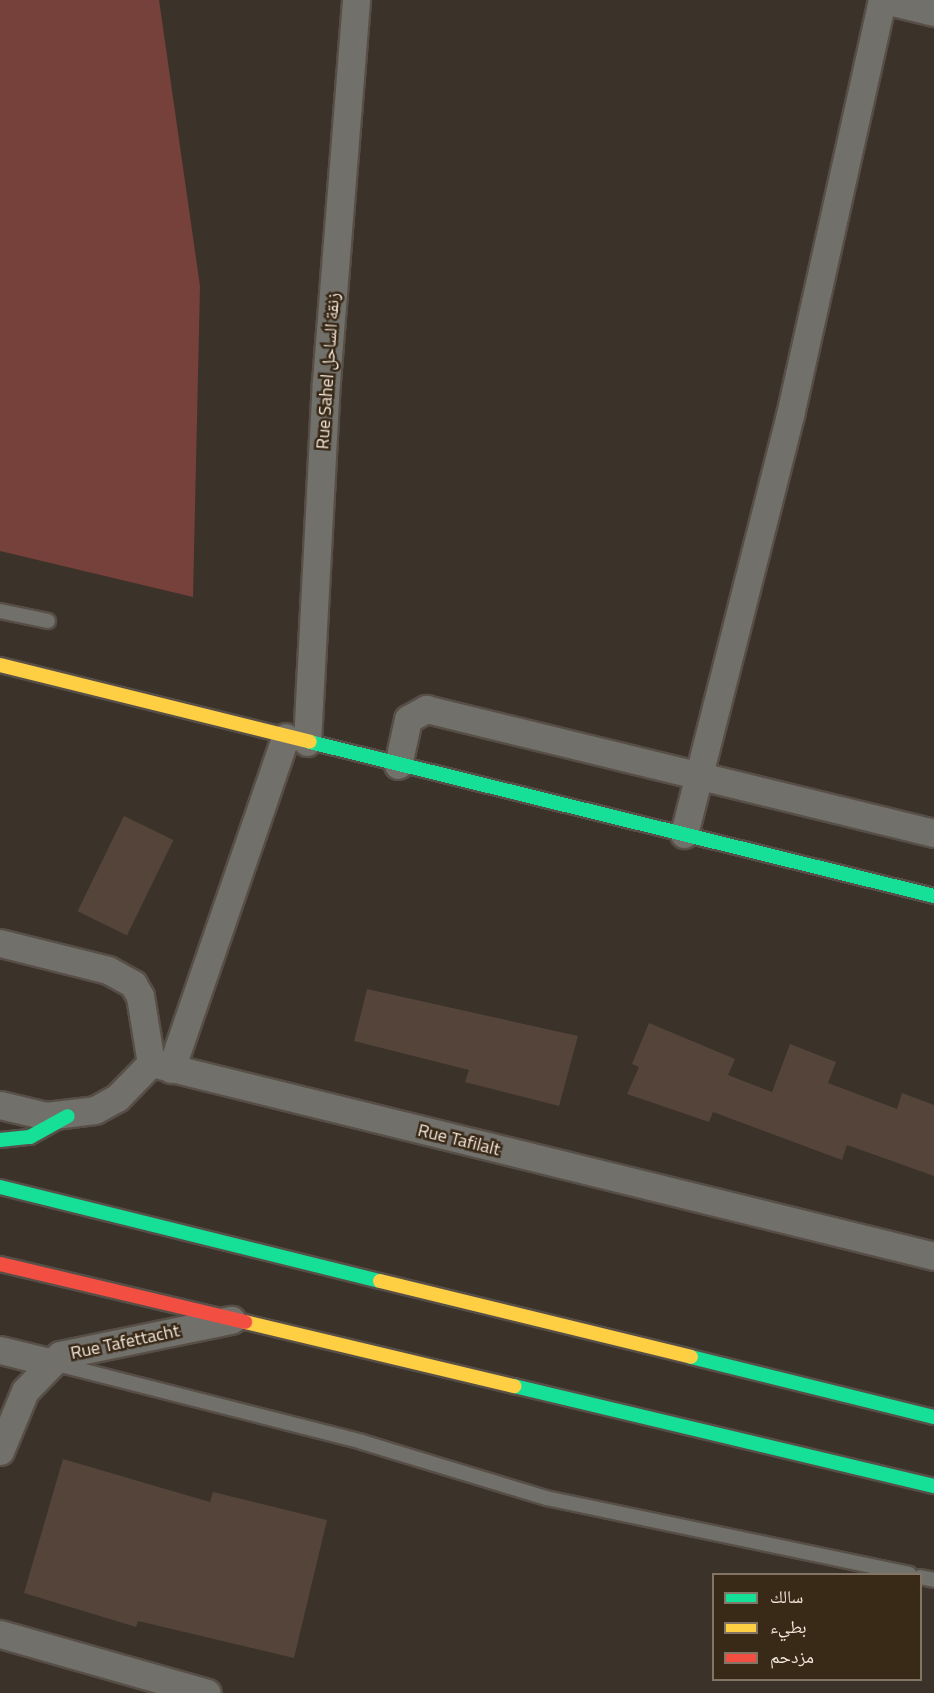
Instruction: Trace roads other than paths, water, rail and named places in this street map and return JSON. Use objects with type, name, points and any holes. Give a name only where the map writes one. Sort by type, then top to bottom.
[{"type":"main road","points":[[0,665],[934,896]]},
{"type":"main road","points":[[0,1140],[30,1137],[68,1116]]},
{"type":"main road","points":[[0,1187],[934,1417]]},
{"type":"main road","points":[[0,1264],[934,1486]]},
{"type":"street","name":"Rue Sahel زنقة الساحل","points":[[161,1066],[296,739],[356,0]]},
{"type":"street","points":[[684,834],[790,416],[884,0],[934,12]]},
{"type":"street","points":[[398,765],[408,719],[426,710],[934,833]]},
{"type":"street","points":[[0,943],[108,970],[133,984],[140,996],[161,1066],[117,1098],[95,1110],[68,1116],[0,1105]]},
{"type":"street","name":"Rue Tafilalt","points":[[161,1066],[934,1256]]},
{"type":"street","name":"Rue Tafettacht","points":[[0,1451],[25,1391],[49,1362],[70,1352],[232,1320]]},
{"type":"street","points":[[0,1350],[49,1362]]},
{"type":"street","points":[[0,1634],[207,1693]]},
{"type":"lane","points":[[0,610],[48,621]]},
{"type":"lane","points":[[49,1362],[362,1442],[546,1498],[900,1573]]}]
